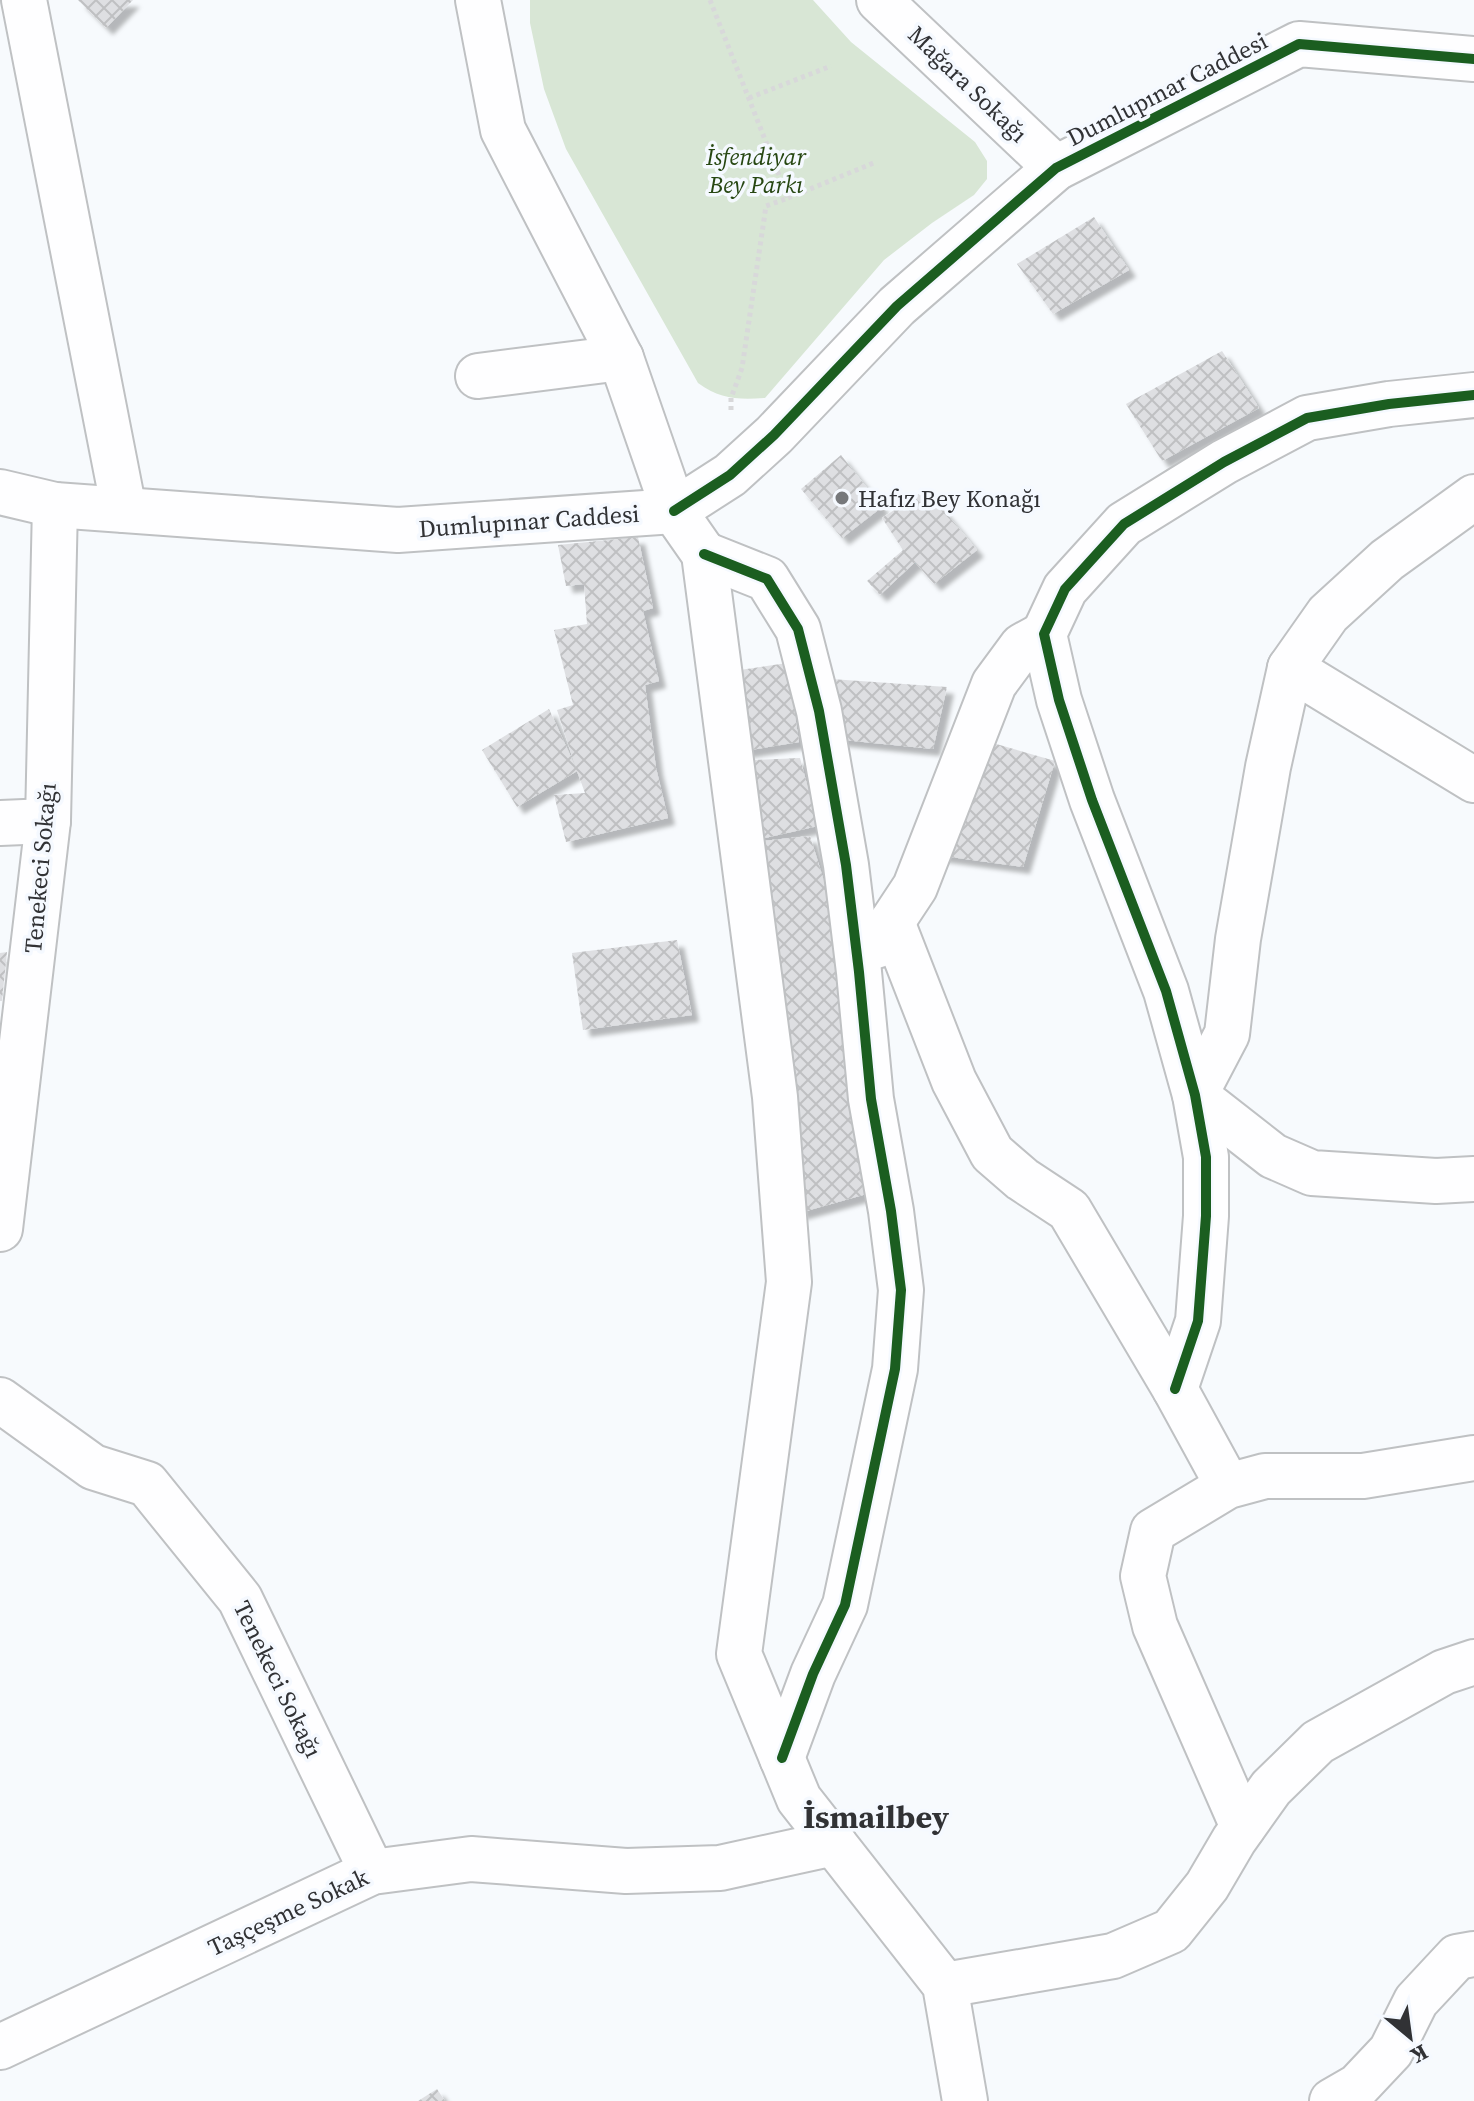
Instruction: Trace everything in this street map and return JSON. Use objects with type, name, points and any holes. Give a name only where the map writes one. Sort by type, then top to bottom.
[{"type":"street","points":[[24,0],[124,510]]},
{"type":"street","points":[[478,0],[503,130],[621,358],[674,511],[704,554],[775,1097],[789,1282],[739,1654],[799,1799],[945,1985],[965,2101]]},
{"type":"street","name":"Mağara Sokağı","points":[[879,0],[1056,168]]},
{"type":"street","name":"Dumlupınar Caddesi","points":[[0,492],[55,505],[398,530],[674,511],[730,475],[774,435],[897,306],[1056,168],[1299,44],[1474,59]]},
{"type":"street","points":[[478,376],[621,358]]},
{"type":"street","points":[[859,972],[915,887],[994,684],[1022,646],[1044,634],[1065,589],[1124,524],[1224,462],[1307,418],[1389,404],[1474,395]]},
{"type":"street","points":[[1195,1095],[1227,1034],[1238,939],[1268,767],[1290,668],[1328,614],[1387,560],[1474,497]]},
{"type":"street","name":"Tenekeci Sokağı","points":[[0,1229],[48,821],[55,505]]},
{"type":"street","points":[[704,554],[767,579],[798,629],[819,711],[846,865],[871,1099],[901,1290],[895,1369],[845,1605],[813,1674],[782,1758]]},
{"type":"street","points":[[1044,634],[1059,700],[1082,771],[1166,991],[1195,1095],[1206,1157],[1203,1272],[1198,1321],[1175,1389]]},
{"type":"street","points":[[1290,668],[1474,780]]},
{"type":"street","points":[[0,823],[48,821]]},
{"type":"street","points":[[892,922],[954,1081],[992,1153],[1022,1179],[1069,1210],[1175,1389],[1228,1486]]},
{"type":"street","points":[[1195,1095],[1273,1156],[1312,1173],[1436,1181],[1474,1179]]},
{"type":"street","name":"Tenekeci Sokağı","points":[[0,1400],[93,1467],[147,1484],[240,1599],[372,1872]]},
{"type":"street","points":[[1243,1827],[1155,1626],[1143,1576],[1153,1531],[1228,1486],[1265,1476],[1363,1476],[1474,1458]]},
{"type":"street","points":[[945,1985],[1113,1956],[1171,1931],[1207,1886],[1271,1788],[1318,1742],[1444,1672],[1474,1662]]},
{"type":"street","name":"Taşçeşme Sokak","points":[[0,2047],[372,1872],[471,1859],[626,1871],[720,1868],[834,1843]]},
{"type":"street","points":[[1332,2101],[1358,2086],[1391,2051],[1416,2001],[1457,1957],[1474,1954]]},
{"type":"path","points":[[710,0],[788,198]]},
{"type":"path","points":[[749,98],[831,66]]},
{"type":"path","points":[[731,398],[742,368],[766,206],[876,162]]},
{"type":"green space","name":"İsfendiyar Bey Parkı","points":[[530,0],[813,0],[851,42],[975,142],[987,161],[987,179],[974,195],[884,260],[765,398],[738,398],[714,392],[698,383],[566,149],[544,89],[530,23]]},
{"type":"building","points":[[78,0],[133,0],[106,28]]},
{"type":"building","points":[[1094,217],[1129,270],[1053,314],[1017,264]]},
{"type":"building","points":[[1222,351],[1259,408],[1162,461],[1126,404]]},
{"type":"building","name":"Hafız Bey Konağı","points":[[841,455],[882,507],[842,538],[801,489]]},
{"type":"building","points":[[926,489],[977,550],[934,584],[915,562],[880,595],[867,581],[903,550],[882,518]]},
{"type":"building","points":[[638,537],[653,608],[643,611],[659,681],[645,685],[656,768],[668,818],[566,842],[554,795],[585,793],[577,771],[517,807],[482,750],[549,709],[576,768],[557,710],[573,705],[554,630],[587,624],[584,584],[566,586],[558,545]]},
{"type":"building","points":[[787,663],[799,742],[738,752],[726,672]]},
{"type":"building","points":[[831,679],[947,687],[933,749],[824,738]]},
{"type":"building","points":[[979,739],[1055,761],[1023,867],[936,855]]},
{"type":"building","points":[[800,758],[818,826],[742,843],[731,761]]},
{"type":"building","points":[[810,836],[839,930],[852,1009],[858,1133],[870,1193],[799,1213],[787,1138],[796,1132],[797,1092],[780,1093],[761,944],[742,843]]},
{"type":"building","points":[[677,940],[692,1015],[583,1030],[572,953]]},
{"type":"building","points":[[7,952],[2,1001],[0,1001],[0,953]]},
{"type":"building","points":[[437,2089],[445,2101],[418,2101]]},
{"type":"cycle path","points":[[674,511],[730,475],[774,435],[897,306],[1056,168],[1299,44],[1474,59]]},
{"type":"cycle path","points":[[1175,1389],[1198,1321],[1206,1216],[1206,1157],[1195,1095],[1166,991],[1092,800],[1059,700],[1044,634],[1065,589],[1124,524],[1224,462],[1307,418],[1389,404],[1474,395]]},
{"type":"cycle path","points":[[704,554],[767,579],[798,629],[819,711],[846,865],[871,1099],[901,1290],[895,1369],[845,1605],[813,1674],[782,1758]]},
{"type":"place","name":"Hafız Bey Konağı","points":[[842,498]]},
{"type":"district","name":"İsmailbey","points":[[876,1817]]}]
